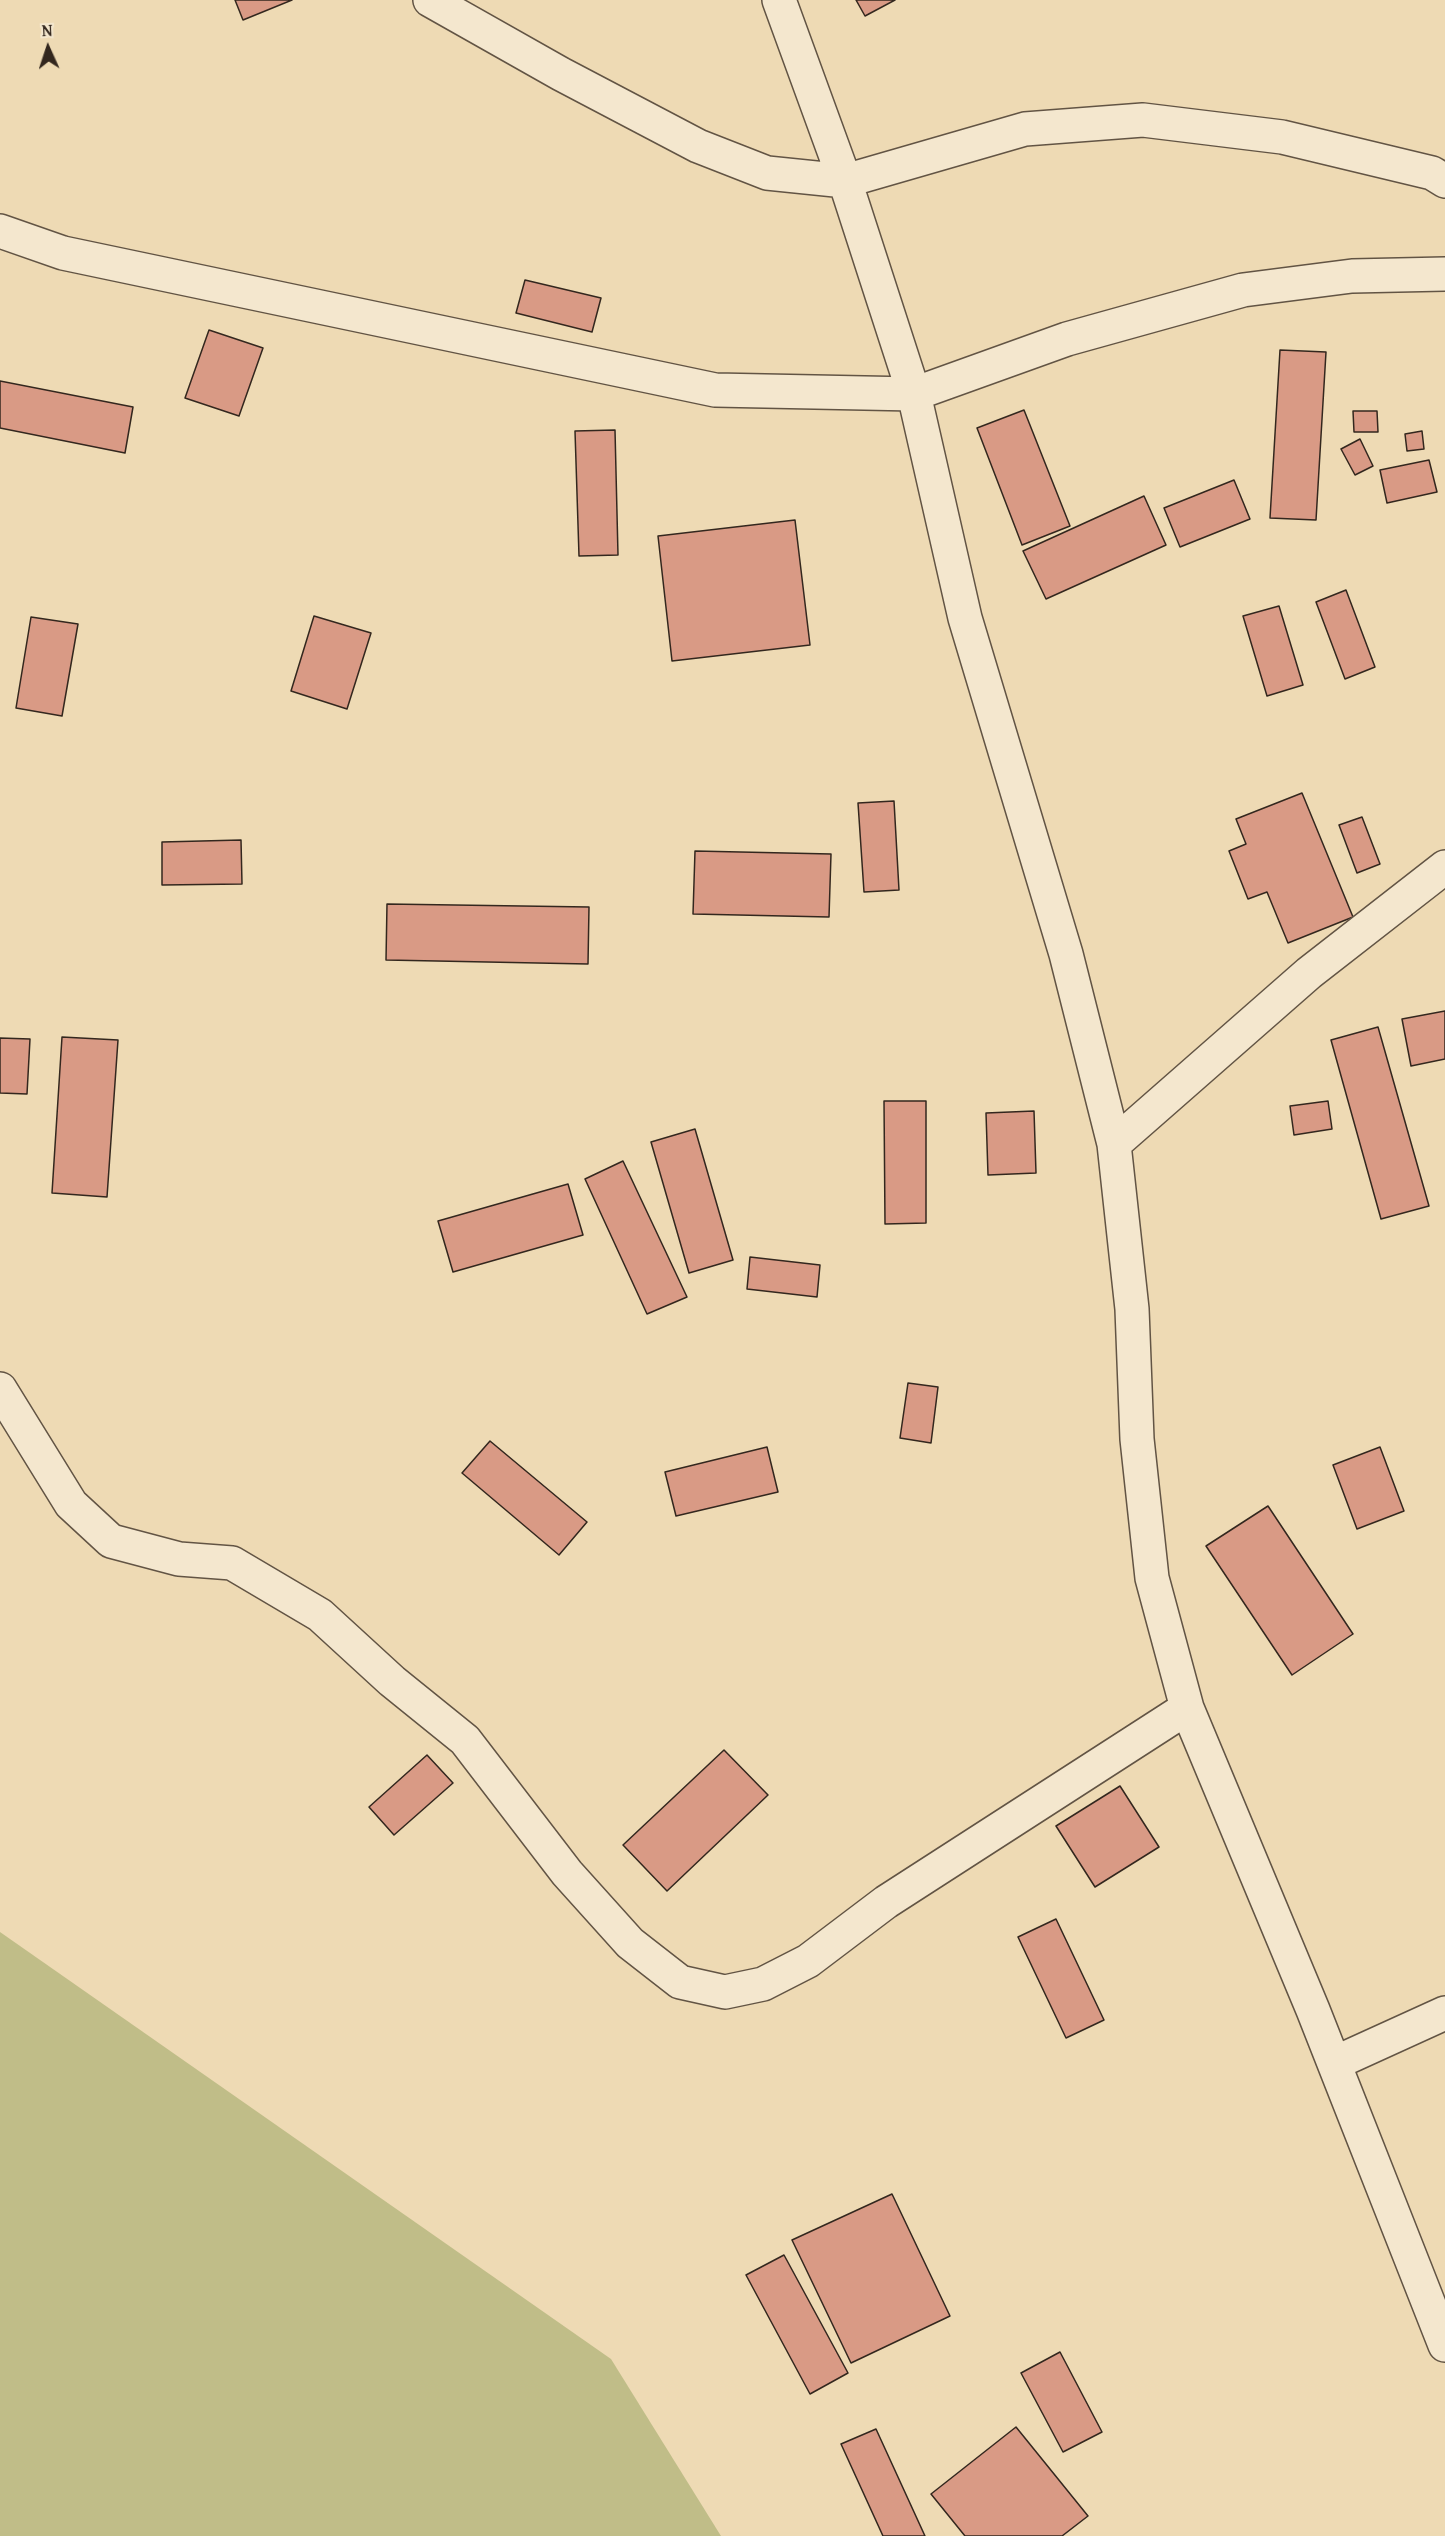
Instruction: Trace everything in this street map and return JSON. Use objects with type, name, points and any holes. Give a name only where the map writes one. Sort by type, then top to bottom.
[{"type":"street","points":[[430,0],[561,74],[698,146],[767,173],[845,181],[1025,129],[1143,120],[1282,137],[1432,173],[1445,181]]},
{"type":"street","points":[[779,0],[845,181],[915,394],[965,618],[1066,954],[1114,1144],[1132,1309],[1137,1439],[1152,1578],[1187,1708],[1335,2064],[1445,2345]]},
{"type":"street","points":[[0,231],[63,253],[715,390],[915,394],[1067,339],[1243,291],[1352,276],[1445,274]]},
{"type":"street","points":[[1114,1144],[1309,973],[1445,867]]},
{"type":"street","points":[[0,1389],[71,1504],[111,1541],[179,1559],[232,1563],[320,1615],[392,1681],[465,1740],[567,1873],[630,1943],[680,1982],[725,1992],[763,1984],[808,1961],[885,1902],[1187,1708]]},
{"type":"street","points":[[1335,2064],[1445,2013]]},
{"type":"shaded area","points":[[0,1932],[611,2359],[721,2536],[0,2536]]},
{"type":"building","points":[[235,0],[292,0],[243,20]]},
{"type":"building","points":[[856,0],[895,0],[865,16]]},
{"type":"building","points":[[525,280],[601,298],[592,332],[516,313]]},
{"type":"building","points":[[209,330],[263,348],[239,416],[185,398]]},
{"type":"building","points":[[1280,350],[1326,352],[1316,520],[1270,518]]},
{"type":"building","points":[[0,381],[133,407],[125,453],[0,428]]},
{"type":"building","points":[[1024,410],[1070,526],[1022,545],[977,428]]},
{"type":"building","points":[[1353,411],[1377,411],[1378,432],[1354,432]]},
{"type":"building","points":[[615,430],[618,555],[579,556],[575,431]]},
{"type":"building","points":[[1422,431],[1424,449],[1407,451],[1405,434]]},
{"type":"building","points":[[1360,439],[1373,466],[1355,475],[1341,449]]},
{"type":"building","points":[[1429,460],[1437,492],[1387,503],[1380,470]]},
{"type":"building","points":[[1234,480],[1250,519],[1180,547],[1164,508]]},
{"type":"building","points":[[1144,496],[1166,545],[1046,599],[1023,551]]},
{"type":"building","points":[[795,520],[810,645],[672,661],[658,536]]},
{"type":"building","points":[[1346,590],[1375,667],[1345,679],[1316,602]]},
{"type":"building","points":[[1279,606],[1303,685],[1267,696],[1243,616]]},
{"type":"building","points":[[314,616],[371,633],[347,709],[291,691]]},
{"type":"building","points":[[31,617],[78,624],[62,716],[16,708]]},
{"type":"building","points":[[1302,793],[1353,917],[1288,943],[1267,892],[1248,899],[1229,851],[1246,844],[1236,819]]},
{"type":"building","points":[[894,801],[899,890],[864,892],[858,803]]},
{"type":"building","points":[[1362,817],[1380,864],[1357,873],[1339,825]]},
{"type":"building","points":[[241,840],[242,884],[162,885],[162,842]]},
{"type":"building","points":[[695,851],[831,854],[829,917],[693,914]]},
{"type":"building","points":[[387,904],[589,907],[588,964],[386,960]]},
{"type":"building","points":[[1445,1011],[1445,1059],[1411,1066],[1402,1019]]},
{"type":"building","points":[[1378,1027],[1429,1206],[1381,1219],[1331,1040]]},
{"type":"building","points":[[62,1037],[118,1040],[107,1197],[52,1193]]},
{"type":"building","points":[[0,1038],[30,1039],[27,1094],[0,1093]]},
{"type":"building","points":[[884,1101],[926,1101],[926,1223],[885,1224]]},
{"type":"building","points":[[1328,1101],[1332,1129],[1294,1135],[1290,1106]]},
{"type":"building","points":[[1034,1111],[1036,1173],[988,1175],[986,1113]]},
{"type":"building","points":[[695,1129],[733,1260],[689,1273],[651,1142]]},
{"type":"building","points":[[623,1161],[687,1297],[647,1314],[585,1179]]},
{"type":"building","points":[[568,1184],[583,1235],[453,1272],[438,1221]]},
{"type":"building","points":[[750,1257],[820,1265],[817,1297],[747,1289]]},
{"type":"building","points":[[908,1383],[938,1387],[931,1443],[900,1438]]},
{"type":"building","points":[[490,1441],[587,1522],[559,1555],[462,1473]]},
{"type":"building","points":[[767,1447],[778,1492],[676,1516],[665,1472]]},
{"type":"building","points":[[1380,1447],[1404,1511],[1357,1529],[1333,1465]]},
{"type":"building","points":[[1268,1506],[1353,1634],[1292,1675],[1206,1546]]},
{"type":"building","points":[[724,1750],[768,1795],[667,1891],[623,1845]]},
{"type":"building","points":[[427,1755],[453,1783],[394,1835],[369,1807]]},
{"type":"building","points":[[1120,1786],[1159,1847],[1095,1887],[1056,1826]]},
{"type":"building","points":[[1056,1919],[1104,2020],[1066,2038],[1018,1937]]},
{"type":"building","points":[[892,2194],[950,2316],[851,2363],[792,2240]]},
{"type":"building","points":[[784,2255],[848,2373],[810,2394],[746,2275]]},
{"type":"building","points":[[1060,2352],[1102,2432],[1063,2452],[1021,2373]]},
{"type":"building","points":[[1016,2427],[1088,2516],[1062,2536],[965,2536],[931,2494]]},
{"type":"building","points":[[876,2429],[925,2536],[883,2536],[841,2444]]}]
